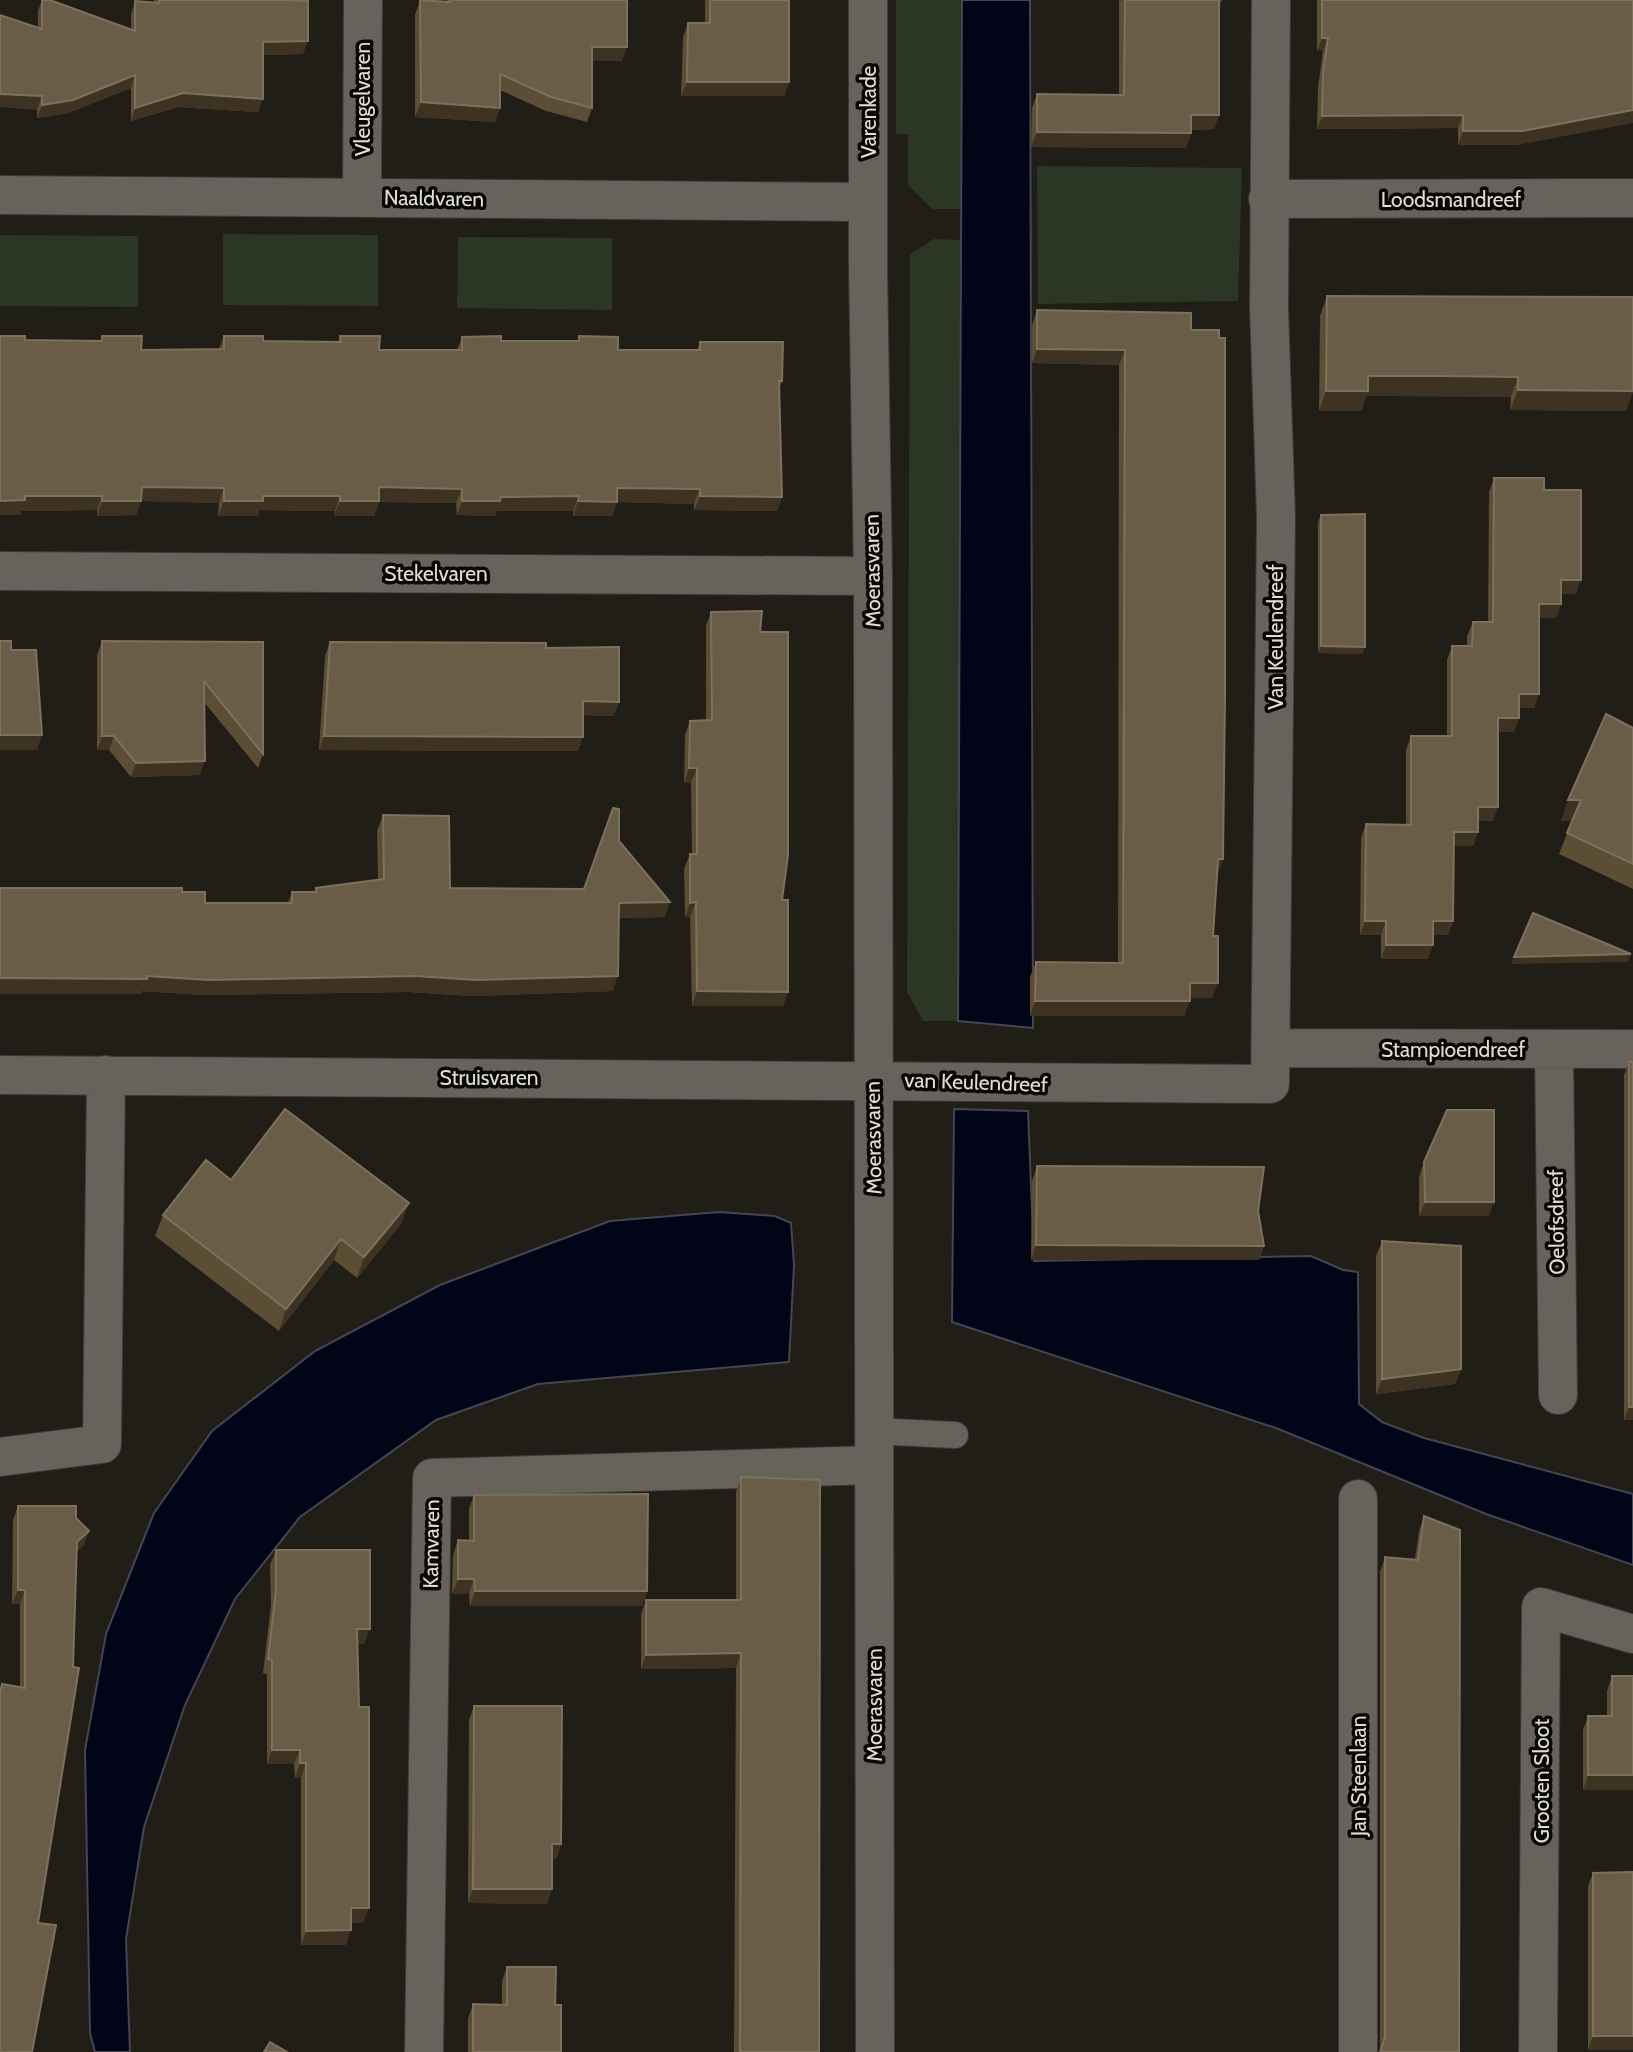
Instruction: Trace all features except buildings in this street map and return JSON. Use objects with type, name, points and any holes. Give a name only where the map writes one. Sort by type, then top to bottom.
[{"type":"street","name":"Vleugelvaren","points":[[362,197],[363,0]]},
{"type":"street","name":"Varenkade","points":[[867,213],[868,0]]},
{"type":"street","name":"Van Keulendreef","points":[[1079,1085],[1270,1084],[1273,1048],[1276,517],[1268,199],[1271,0]]},
{"type":"street","name":"Naaldvaren","points":[[0,195],[362,197],[867,213]]},
{"type":"street","name":"Loodsmandreef","points":[[1268,199],[1633,198]]},
{"type":"street","name":"Moerasvaren","points":[[867,213],[873,576],[875,2052]]},
{"type":"street","name":"Stekelvaren","points":[[0,571],[873,576]]},
{"type":"street","name":"Stampioendreef","points":[[1273,1048],[1633,1049]]},
{"type":"street","name":"Oelofsdreef","points":[[1554,1049],[1558,1395]]},
{"type":"street","name":"Struisvaren","points":[[0,1075],[872,1079]]},
{"type":"street","points":[[0,1457],[102,1444],[106,1075]]},
{"type":"street","name":"van Keulendreef","points":[[872,1079],[1079,1085]]},
{"type":"street","name":"Kamvaren","points":[[424,2052],[432,1478],[874,1448]]},
{"type":"street","name":"Jan Steenlaan","points":[[1358,1500],[1358,2052]]},
{"type":"street","name":"Grooten Sloot","points":[[1538,2052],[1541,1607],[1633,1634]]},
{"type":"lane","points":[[874,1448],[955,1435]]},
{"type":"green space","points":[[896,0],[962,0],[963,209],[932,209],[908,185],[908,134],[896,134]]},
{"type":"green space","points":[[1037,166],[1242,168],[1238,301],[1038,304]]},
{"type":"green space","points":[[223,234],[378,235],[378,306],[223,305]]},
{"type":"green space","points":[[0,235],[138,236],[138,307],[0,306]]},
{"type":"green space","points":[[458,237],[612,238],[612,310],[457,308]]},
{"type":"green space","points":[[934,239],[963,240],[958,1021],[923,1021],[907,992],[910,254]]},
{"type":"water","points":[[962,0],[1030,0],[1033,1028],[958,1021]]},
{"type":"water","points":[[954,1109],[1028,1111],[1034,1261],[1311,1256],[1343,1270],[1358,1272],[1359,1404],[1382,1422],[1424,1438],[1633,1494],[1633,1565],[1486,1514],[1276,1428],[952,1322]]},
{"type":"water","points":[[719,1212],[775,1216],[791,1223],[794,1265],[789,1362],[538,1384],[436,1420],[300,1517],[235,1599],[185,1705],[144,1827],[126,1939],[130,2052],[95,2052],[90,2033],[85,1750],[106,1634],[154,1513],[212,1431],[315,1351],[440,1285],[610,1221]]}]
